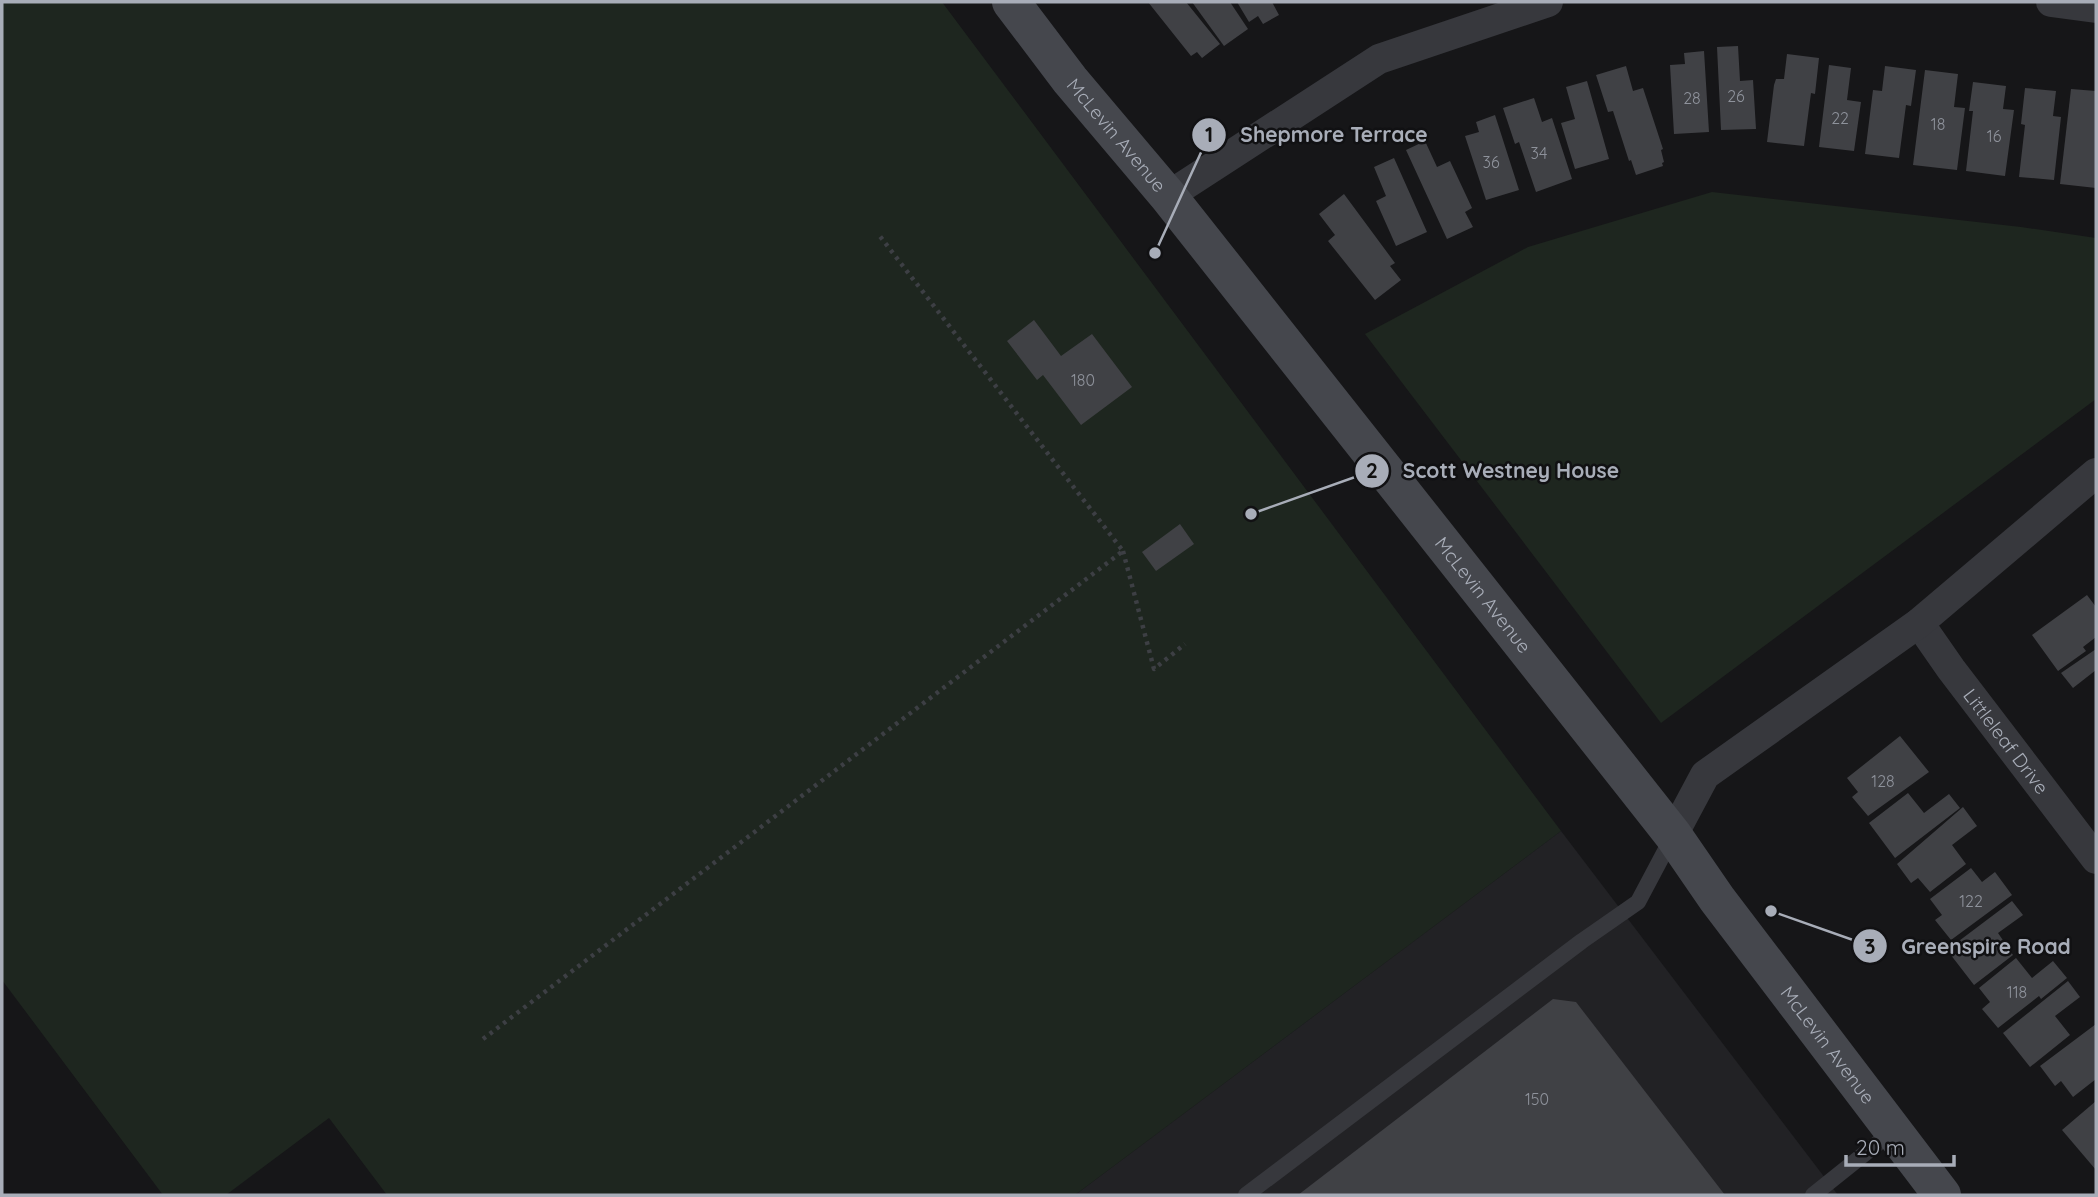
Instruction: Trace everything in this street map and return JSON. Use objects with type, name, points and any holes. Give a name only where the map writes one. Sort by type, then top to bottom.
[{"type":"street","name":"McLevin Avenue","points":[[1011,2],[1070,80],[1168,197],[1673,835],[1717,899],[1942,1195]]},
{"type":"street","points":[[1168,197],[1379,59],[1548,2]]},
{"type":"street","points":[[2051,2],[2096,8]]},
{"type":"street","points":[[1673,835],[1705,775],[1919,622],[2096,473]]},
{"type":"street","name":"Littleleaf Drive","points":[[1919,622],[1951,669],[2096,859]]},
{"type":"lane","points":[[1246,1195],[1638,902],[1673,835]]},
{"type":"lane","points":[[1813,1195],[1894,1130]]},
{"type":"path","points":[[880,236],[1123,551],[1154,669],[1185,644]]},
{"type":"path","points":[[483,1039],[1123,551]]},
{"type":"shaded area","points":[[2,2],[942,2],[1561,831],[1075,1195],[387,1195],[329,1118],[226,1195],[163,1195],[2,980]]},
{"type":"shaded area","points":[[1712,192],[2096,238],[2096,399],[1661,723],[1365,334],[1528,247]]},
{"type":"shaded area","points":[[1561,831],[1838,1195],[1075,1195]]},
{"type":"building","points":[[1148,2],[1186,2],[1220,44],[1202,58],[1197,52],[1191,56]]},
{"type":"building","points":[[1192,2],[1230,2],[1248,29],[1224,46]]},
{"type":"building","points":[[1237,2],[1272,2],[1279,15],[1263,24],[1258,16],[1249,22]]},
{"type":"building","points":[[1738,46],[1740,81],[1753,80],[1756,129],[1721,130],[1717,47]]},
{"type":"building","points":[[1704,51],[1709,132],[1674,134],[1670,65],[1685,64],[1684,53]]},
{"type":"building","points":[[1787,54],[1819,58],[1815,94],[1811,93],[1804,146],[1767,142],[1774,85],[1776,79],[1784,79]]},
{"type":"building","points":[[1829,65],[1851,68],[1847,100],[1861,102],[1854,151],[1819,147]]},
{"type":"building","points":[[1626,66],[1633,91],[1643,88],[1663,149],[1663,166],[1636,175],[1613,111],[1608,112],[1596,75]]},
{"type":"building","points":[[1885,66],[1916,70],[1911,106],[1906,105],[1899,158],[1865,154],[1873,90],[1882,91]]},
{"type":"building","points":[[1925,70],[1958,74],[1954,107],[1965,108],[1957,170],[1913,165]]},
{"type":"building","points":[[1587,81],[1609,159],[1575,169],[1561,123],[1575,119],[1566,87]]},
{"type":"building","points":[[1973,82],[2006,86],[2003,109],[2014,110],[2005,176],[1966,171],[1973,111],[1969,111]]},
{"type":"building","points":[[2025,88],[2056,91],[2053,116],[2061,117],[2054,180],[2019,177],[2025,125],[2021,124]]},
{"type":"building","points":[[2071,89],[2096,91],[2096,188],[2060,184]]},
{"type":"building","points":[[1534,98],[1542,122],[1552,118],[1572,179],[1536,192],[1519,142],[1515,144],[1503,108]]},
{"type":"building","points":[[1495,115],[1519,190],[1486,200],[1465,136],[1479,132],[1476,122]]},
{"type":"building","points":[[1425,141],[1437,167],[1450,161],[1472,208],[1465,212],[1473,227],[1447,239],[1406,150]]},
{"type":"building","points":[[1394,158],[1427,232],[1396,246],[1376,201],[1386,196],[1374,167]]},
{"type":"building","points":[[1344,194],[1395,263],[1390,266],[1401,280],[1375,300],[1328,241],[1335,235],[1319,214]]},
{"type":"building","points":[[1034,320],[1061,356],[1092,334],[1132,387],[1081,425],[1043,375],[1037,380],[1007,341]]},
{"type":"building","points":[[1180,524],[1194,544],[1156,571],[1142,552]]},
{"type":"building","points":[[2087,595],[2096,607],[2096,637],[2083,647],[2086,651],[2058,671],[2032,635]]},
{"type":"building","points":[[2096,649],[2096,670],[2073,688],[2061,673]]},
{"type":"building","points":[[1900,736],[1929,772],[1868,816],[1852,797],[1858,792],[1847,778]]},
{"type":"building","points":[[1908,793],[1924,813],[1949,794],[1960,808],[1895,858],[1869,823]]},
{"type":"building","points":[[1963,807],[1977,826],[1952,845],[1966,864],[1930,892],[1918,878],[1911,883],[1897,864]]},
{"type":"building","points":[[1971,868],[1982,882],[1995,872],[2012,895],[1951,940],[1935,920],[1942,915],[1930,899]]},
{"type":"building","points":[[2012,901],[2023,915],[1998,933],[2013,955],[1974,985],[1947,950]]},
{"type":"building","points":[[2016,958],[2032,978],[2053,961],[2067,978],[1998,1028],[1982,1009],[1990,1002],[1979,988]]},
{"type":"building","points":[[2068,981],[2080,997],[2055,1016],[2070,1035],[2030,1067],[2003,1033]]},
{"type":"building","points":[[1553,999],[1576,1002],[1725,1195],[1298,1195]]},
{"type":"building","points":[[2096,1024],[2096,1079],[2073,1097],[2061,1081],[2055,1086],[2040,1066]]},
{"type":"building","points":[[2096,1101],[2096,1170],[2062,1130]]},
{"type":"place","name":"Shepmore Terrace","points":[[1155,253]]},
{"type":"place","name":"Scott Westney House","points":[[1251,514]]},
{"type":"place","name":"Greenspire Road","points":[[1771,911]]}]
